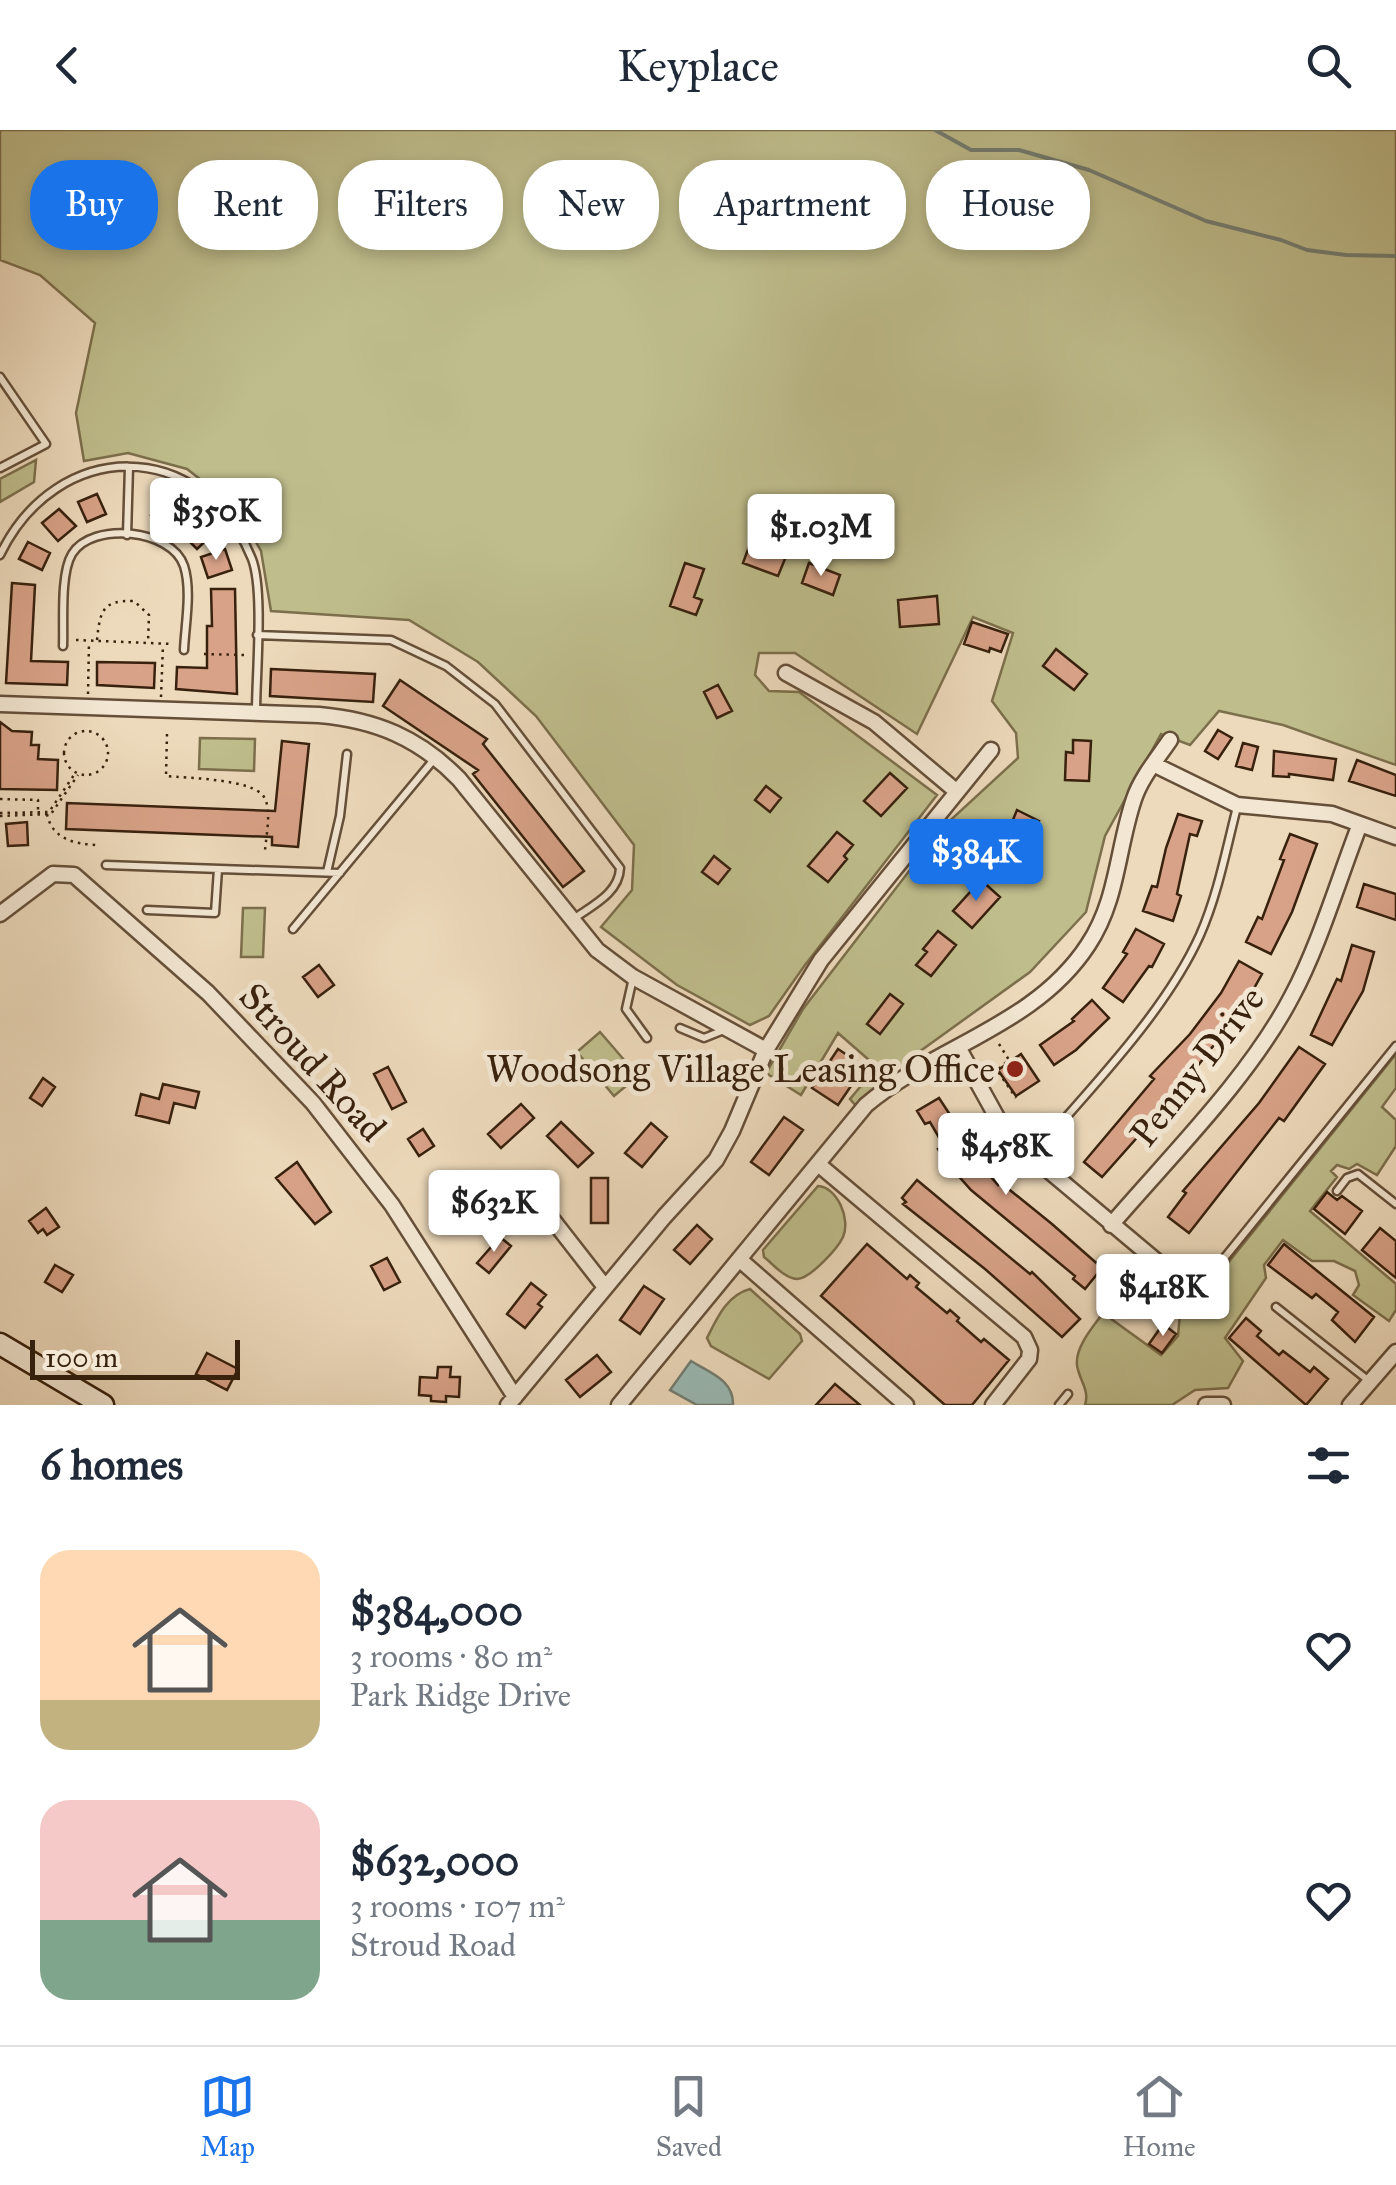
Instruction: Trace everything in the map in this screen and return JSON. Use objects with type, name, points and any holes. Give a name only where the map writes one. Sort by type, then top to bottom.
[{"type":"main road","points":[[0,1344],[103,1405]]},
{"type":"street","points":[[786,673],[874,722],[956,791]]},
{"type":"street","points":[[0,704],[319,714],[372,722],[403,735],[436,756],[459,779],[597,950],[633,977],[766,1050]]},
{"type":"street","points":[[619,1405],[866,1105],[887,1088],[1028,1009],[1067,974],[1090,943],[1116,884],[1136,794],[1170,740]]},
{"type":"street","points":[[512,1401],[716,1160],[766,1050],[821,960],[990,750]]},
{"type":"street","points":[[1153,764],[1237,806],[1317,812],[1396,838]]},
{"type":"street","name":"Penny Drive","points":[[1112,1225],[1228,1088],[1293,994],[1360,824]]},
{"type":"street","name":"Stroud Road","points":[[0,914],[53,874],[74,874],[208,993],[312,1103],[370,1175],[512,1401]]},
{"type":"street","points":[[958,1047],[1006,1132],[1030,1158],[1160,1264]]},
{"type":"street","points":[[818,1164],[1024,1337],[1030,1359],[999,1403]]},
{"type":"street","points":[[545,1210],[606,1287]]},
{"type":"street","points":[[738,1259],[906,1405]]},
{"type":"street","points":[[1350,1405],[1396,1352]]},
{"type":"street","points":[[1206,1405],[1223,1405]]},
{"type":"lane","points":[[0,378],[46,444],[0,468]]},
{"type":"lane","points":[[127,535],[129,467]]},
{"type":"lane","points":[[0,555],[11,532],[65,480],[96,470],[129,467],[169,474],[200,488],[223,508],[240,531],[256,572],[256,712]]},
{"type":"lane","points":[[63,646],[66,576],[72,554],[93,538],[127,535],[169,544],[178,554],[186,581],[184,650]]},
{"type":"lane","points":[[257,636],[391,640],[446,666],[495,704],[620,868],[612,892],[571,921]]},
{"type":"lane","points":[[327,872],[340,816],[347,754]]},
{"type":"lane","points":[[293,929],[436,756]]},
{"type":"lane","points":[[1030,1158],[1134,1036],[1181,973],[1208,917],[1237,806]]},
{"type":"lane","points":[[106,864],[340,873]]},
{"type":"lane","points":[[147,910],[215,913],[218,868]]},
{"type":"lane","points":[[633,977],[626,1009],[648,1038]]},
{"type":"lane","points":[[680,1028],[704,1038],[726,1029]]},
{"type":"lane","points":[[1160,1264],[1196,1278],[1214,1272],[1396,1046]]},
{"type":"lane","points":[[1337,1191],[1347,1178],[1358,1174],[1396,1204]]},
{"type":"lane","points":[[1276,1307],[1370,1382]]},
{"type":"lane","points":[[1059,1405],[1068,1394]]},
{"type":"path","points":[[97,641],[101,614],[115,600],[134,601],[147,611],[148,643]]},
{"type":"path","points":[[82,641],[164,644],[160,696]]},
{"type":"path","points":[[88,701],[89,641]]},
{"type":"path","points":[[204,654],[244,656]]},
{"type":"path","points":[[86,730],[87,720]]},
{"type":"path","points":[[86,730],[94,732],[106,741],[108,756],[102,769],[95,773],[78,773],[66,760],[65,746],[74,735],[86,730]]},
{"type":"path","points":[[167,734],[166,776],[232,783],[251,787],[264,796],[266,851]]},
{"type":"path","points":[[47,814],[78,773]]},
{"type":"path","points":[[0,799],[38,800],[38,812]]},
{"type":"path","points":[[0,815],[47,814]]},
{"type":"path","points":[[0,815],[47,814]]},
{"type":"path","points":[[47,814],[50,826],[63,839],[78,845],[97,845]]},
{"type":"path","points":[[999,1044],[1012,1065]]},
{"type":"path","points":[[1009,1060],[997,1070],[1016,1098]]},
{"type":"shaded area","points":[[0,130],[1396,130],[1396,765],[1283,725],[1219,711],[1190,745],[1161,734],[1105,836],[1086,912],[1030,972],[894,1070],[857,1107],[850,1099],[877,1067],[838,1033],[801,1095],[766,1073],[803,1009],[943,827],[1018,758],[1016,733],[992,701],[1013,633],[973,617],[917,734],[795,653],[759,653],[755,675],[769,691],[799,692],[937,795],[769,1016],[750,1025],[677,985],[601,927],[632,890],[634,845],[536,716],[478,662],[409,620],[271,611],[261,551],[237,508],[187,469],[128,453],[84,461],[76,413],[95,323],[40,275],[0,260]]},
{"type":"shaded area","points":[[36,460],[34,482],[0,502],[0,479]]},
{"type":"shaded area","points":[[200,738],[255,739],[254,771],[199,769]]},
{"type":"shaded area","points":[[243,908],[265,908],[263,957],[241,957]]},
{"type":"shaded area","points":[[600,1032],[638,1076],[614,1096],[577,1052]]},
{"type":"shaded area","points":[[1396,1054],[1396,1088],[1382,1107],[1396,1120],[1396,1146],[1377,1175],[1357,1164],[1349,1169],[1337,1165],[1331,1171],[1337,1177],[1310,1211],[1396,1284],[1396,1310],[1389,1321],[1353,1295],[1359,1285],[1355,1271],[1334,1261],[1312,1261],[1283,1240],[1264,1265],[1266,1278],[1225,1338],[1243,1361],[1228,1388],[1195,1390],[1172,1405],[1085,1405],[1077,1358],[1085,1338],[1103,1313],[1161,1355],[1178,1336],[1180,1313],[1215,1279]]},
{"type":"shaded area","points":[[818,1186],[831,1192],[841,1205],[845,1230],[816,1269],[803,1278],[792,1278],[764,1257],[763,1250]]},
{"type":"shaded area","points":[[750,1289],[800,1334],[802,1341],[769,1379],[711,1346],[707,1338],[729,1302]]},
{"type":"water","points":[[691,1361],[725,1383],[733,1405],[697,1405],[670,1390]]},
{"type":"building","points":[[160,492],[180,500],[171,523],[151,515]]},
{"type":"building","points":[[97,494],[106,514],[87,522],[78,502]]},
{"type":"building","points":[[59,509],[76,526],[58,541],[42,523]]},
{"type":"building","points":[[197,518],[213,534],[197,549],[181,533]]},
{"type":"building","points":[[751,541],[787,554],[778,576],[743,563]]},
{"type":"building","points":[[28,542],[50,553],[42,570],[19,559]]},
{"type":"building","points":[[225,549],[232,570],[208,578],[201,557]]},
{"type":"building","points":[[685,563],[704,569],[694,597],[702,600],[696,615],[670,606]]},
{"type":"building","points":[[809,563],[840,575],[833,595],[802,583]]},
{"type":"building","points":[[12,583],[35,585],[31,661],[68,662],[67,685],[6,683]]},
{"type":"building","points":[[211,589],[235,589],[237,694],[176,689],[177,667],[207,668]]},
{"type":"building","points":[[937,596],[939,624],[900,627],[898,600]]},
{"type":"building","points":[[972,622],[1008,634],[1001,652],[964,644]]},
{"type":"building","points":[[1056,649],[1087,674],[1074,690],[1043,666]]},
{"type":"building","points":[[97,662],[155,663],[154,688],[97,685]]},
{"type":"building","points":[[271,669],[375,674],[373,702],[270,696]]},
{"type":"building","points":[[400,680],[487,739],[483,744],[584,871],[563,887],[473,774],[478,770],[383,706]]},
{"type":"building","points":[[718,685],[732,711],[717,718],[704,692]]},
{"type":"building","points":[[0,722],[12,731],[32,732],[31,745],[39,745],[38,759],[58,760],[57,790],[0,789]]},
{"type":"building","points":[[1218,730],[1232,738],[1218,759],[1205,751]]},
{"type":"building","points":[[1073,740],[1091,741],[1089,781],[1065,780],[1066,752],[1073,753]]},
{"type":"building","points":[[282,741],[309,744],[298,847],[272,845],[272,837],[66,829],[67,803],[275,811]]},
{"type":"building","points":[[1243,743],[1258,747],[1252,770],[1236,766]]},
{"type":"building","points":[[1274,751],[1336,759],[1333,780],[1289,774],[1273,776]]},
{"type":"building","points":[[1357,760],[1396,775],[1396,796],[1349,781]]},
{"type":"building","points":[[890,773],[907,788],[881,816],[864,801]]},
{"type":"building","points":[[766,786],[781,798],[770,812],[755,800]]},
{"type":"building","points":[[1017,810],[1039,821],[1020,857],[1002,847]]},
{"type":"building","points":[[1178,814],[1202,821],[1197,836],[1190,834],[1177,894],[1181,896],[1173,921],[1143,911],[1152,886],[1157,887]]},
{"type":"building","points":[[27,822],[28,845],[8,846],[6,824]]},
{"type":"building","points":[[837,832],[853,845],[828,882],[808,866]]},
{"type":"building","points":[[1290,834],[1317,844],[1292,912],[1271,954],[1246,942],[1258,917],[1262,919]]},
{"type":"building","points":[[714,856],[730,869],[718,884],[702,872]]},
{"type":"building","points":[[981,880],[1000,897],[972,928],[953,911]]},
{"type":"building","points":[[1364,884],[1396,894],[1396,920],[1357,907]]},
{"type":"building","points":[[1136,929],[1164,944],[1152,967],[1123,1002],[1103,988],[1127,954],[1123,952]]},
{"type":"building","points":[[938,931],[956,945],[931,976],[916,965]]},
{"type":"building","points":[[1352,945],[1374,952],[1363,991],[1332,1045],[1311,1035],[1337,979],[1341,981]]},
{"type":"building","points":[[1239,961],[1262,974],[1243,1008],[1174,1096],[1102,1177],[1084,1162],[1154,1079],[1150,1076],[1190,1034]]},
{"type":"building","points":[[319,965],[334,985],[318,997],[303,977]]},
{"type":"building","points":[[890,994],[903,1004],[880,1034],[867,1024]]},
{"type":"building","points":[[1092,1000],[1109,1018],[1054,1065],[1040,1045],[1074,1021]]},
{"type":"building","points":[[1299,1047],[1325,1064],[1284,1121],[1279,1118],[1189,1233],[1168,1217],[1186,1193],[1183,1191],[1259,1103]]},
{"type":"building","points":[[838,1049],[856,1061],[845,1078],[853,1083],[838,1105],[812,1088]]},
{"type":"building","points":[[1021,1054],[1039,1081],[1016,1096],[998,1070]]},
{"type":"building","points":[[388,1067],[406,1102],[392,1109],[374,1074]]},
{"type":"building","points":[[43,1078],[55,1087],[42,1106],[30,1098]]},
{"type":"building","points":[[163,1084],[199,1092],[195,1108],[174,1103],[169,1123],[136,1115],[141,1094],[159,1099]]},
{"type":"building","points":[[939,1098],[968,1142],[963,1145],[998,1185],[1000,1182],[1102,1268],[1085,1289],[1073,1279],[1075,1276],[971,1190],[947,1163],[938,1149],[944,1146],[930,1122],[925,1124],[917,1111]]},
{"type":"building","points":[[521,1104],[534,1118],[501,1148],[488,1134]]},
{"type":"building","points":[[784,1117],[803,1130],[769,1175],[751,1162]]},
{"type":"building","points":[[561,1122],[593,1153],[578,1167],[547,1136]]},
{"type":"building","points":[[651,1123],[667,1137],[642,1167],[625,1153]]},
{"type":"building","points":[[423,1129],[434,1146],[419,1156],[408,1139]]},
{"type":"building","points":[[297,1162],[331,1212],[315,1224],[276,1178]]},
{"type":"building","points":[[591,1178],[608,1178],[608,1223],[591,1223]]},
{"type":"building","points":[[917,1180],[1032,1272],[1080,1319],[1062,1337],[903,1204],[906,1202],[902,1198]]},
{"type":"building","points":[[477,1183],[495,1210],[467,1228],[449,1201]]},
{"type":"building","points":[[1327,1192],[1337,1200],[1342,1196],[1362,1211],[1345,1234],[1314,1209]]},
{"type":"building","points":[[46,1208],[59,1227],[47,1235],[43,1229],[38,1233],[29,1221]]},
{"type":"building","points":[[697,1225],[712,1239],[690,1264],[674,1250]]},
{"type":"building","points":[[1380,1228],[1396,1241],[1396,1278],[1362,1250]]},
{"type":"building","points":[[500,1237],[511,1246],[489,1273],[477,1263]]},
{"type":"building","points":[[867,1244],[907,1279],[910,1275],[919,1283],[916,1287],[947,1313],[950,1310],[981,1342],[984,1339],[1009,1360],[972,1405],[945,1405],[821,1296]]},
{"type":"building","points":[[1284,1244],[1374,1317],[1355,1342],[1332,1320],[1338,1312],[1268,1265]]},
{"type":"building","points":[[387,1258],[400,1282],[384,1290],[371,1266]]},
{"type":"building","points":[[55,1265],[73,1275],[62,1292],[45,1282]]},
{"type":"building","points":[[531,1283],[546,1295],[538,1304],[542,1307],[525,1328],[507,1314]]},
{"type":"building","points":[[644,1286],[664,1299],[640,1334],[620,1320]]},
{"type":"building","points":[[1246,1318],[1261,1331],[1257,1336],[1279,1355],[1283,1351],[1310,1372],[1314,1367],[1328,1379],[1306,1405],[1229,1338]]},
{"type":"building","points":[[1163,1324],[1176,1334],[1162,1353],[1149,1344]]},
{"type":"building","points":[[207,1353],[238,1369],[227,1390],[196,1374]]},
{"type":"building","points":[[597,1355],[611,1372],[580,1397],[566,1380]]},
{"type":"building","points":[[438,1367],[451,1367],[450,1377],[460,1377],[459,1397],[446,1396],[446,1402],[419,1395],[420,1377],[437,1378]]},
{"type":"building","points":[[835,1384],[860,1405],[816,1405]]},
{"type":"waterway","points":[[935,130],[971,150],[1019,150],[1089,170],[1206,221],[1307,250],[1396,256]]},
{"type":"place","name":"Woodsong Village Leasing Office","points":[[1015,1069]]}]
